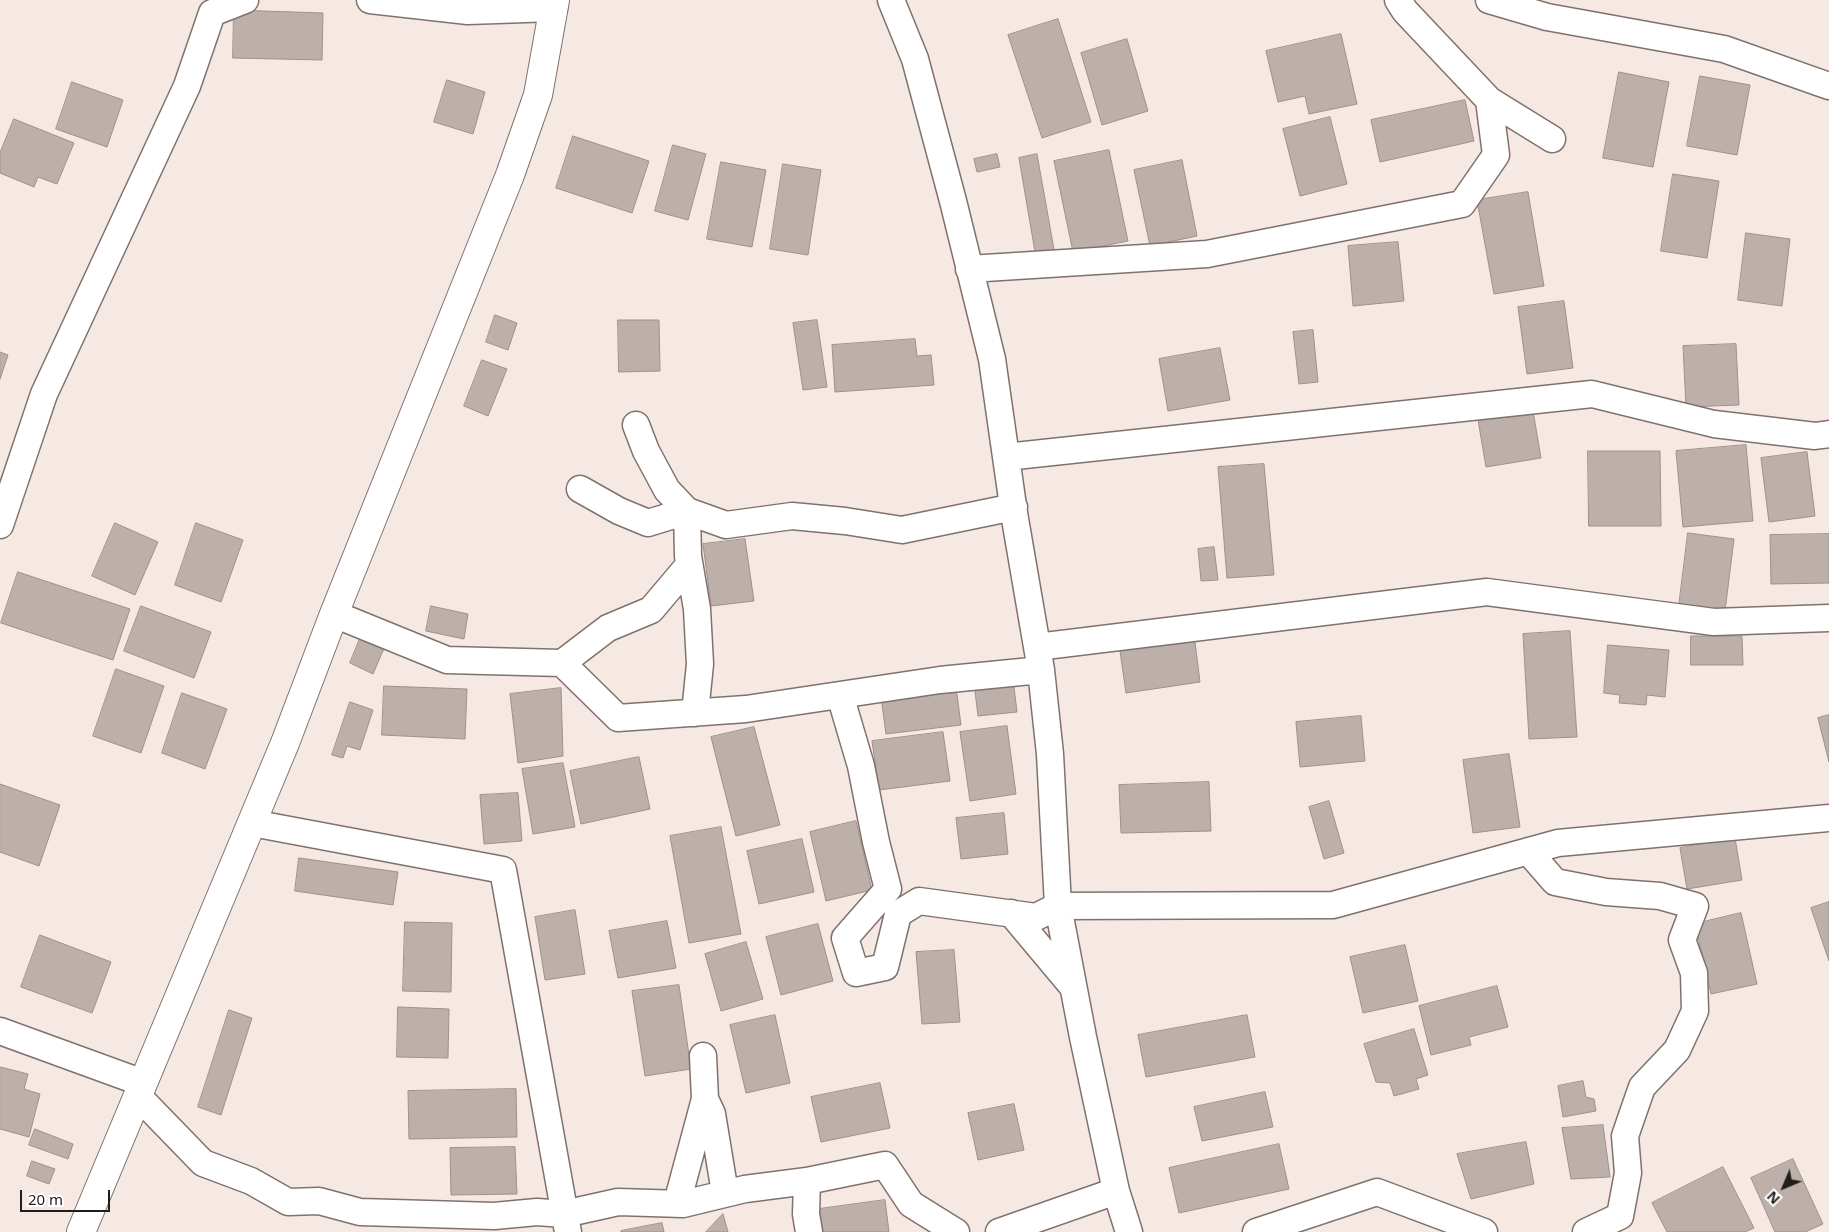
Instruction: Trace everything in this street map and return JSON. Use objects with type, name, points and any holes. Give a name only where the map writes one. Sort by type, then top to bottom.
[{"type":"street","points":[[0,525],[44,394],[187,86],[212,13],[245,0]]},
{"type":"street","points":[[81,1232],[285,742],[334,614],[510,175],[538,95],[554,4],[468,11],[370,0]]},
{"type":"street","points":[[891,0],[915,59],[992,359],[1039,658],[1050,754],[1058,906],[1116,1191],[1130,1232]]},
{"type":"street","points":[[1398,0],[1405,11],[1489,100],[1552,139]]},
{"type":"street","points":[[1489,0],[1547,17],[1724,48],[1829,86]]},
{"type":"street","points":[[969,269],[1207,254],[1462,204],[1496,156],[1489,100]]},
{"type":"street","points":[[1006,457],[1592,394],[1714,424],[1815,436],[1829,434]]},
{"type":"street","points":[[636,425],[646,451],[667,490],[687,511],[726,525],[792,516],[846,521],[902,530],[1014,507]]},
{"type":"street","points":[[580,489],[619,511],[648,523],[687,511]]},
{"type":"street","points":[[687,511],[690,565],[697,609],[700,664],[695,713]]},
{"type":"street","points":[[334,614],[447,660],[562,662],[608,628],[651,610],[690,565]]},
{"type":"street","points":[[562,662],[618,718],[746,709],[940,680],[1039,658],[1487,592],[1714,622],[1829,618]]},
{"type":"street","points":[[840,695],[861,766],[876,842],[888,889],[845,938],[856,973],[885,967],[898,914],[919,901],[1036,917],[1058,906],[1333,905],[1558,843],[1829,818]]},
{"type":"street","points":[[252,823],[503,870],[566,1223]]},
{"type":"street","points":[[1528,851],[1555,882],[1606,892],[1660,896],[1696,906],[1682,940],[1694,973],[1695,1011],[1677,1050],[1642,1087],[1625,1136],[1628,1173],[1620,1216],[1586,1232]]},
{"type":"street","points":[[1011,913],[1073,987]]},
{"type":"street","points":[[0,1031],[140,1089],[203,1163],[251,1181],[288,1202],[319,1201],[360,1212],[494,1216],[537,1212],[566,1223],[618,1202],[683,1204],[745,1188],[807,1181],[886,1165],[911,1204],[956,1232]]},
{"type":"street","points":[[703,1056],[706,1099],[712,1114],[725,1194]]},
{"type":"street","points":[[677,1203],[706,1099]]},
{"type":"street","points":[[807,1181],[806,1214],[809,1232]]},
{"type":"street","points":[[999,1232],[1116,1191]]},
{"type":"street","points":[[1256,1232],[1377,1192],[1484,1232]]},
{"type":"building","points":[[234,10],[323,13],[322,60],[233,58]]},
{"type":"building","points":[[1058,19],[1091,122],[1042,138],[1008,35]]},
{"type":"building","points":[[1341,34],[1357,104],[1309,114],[1305,96],[1278,102],[1266,51]]},
{"type":"building","points":[[1127,39],[1148,111],[1102,125],[1081,53]]},
{"type":"building","points":[[1619,72],[1669,82],[1653,167],[1603,158]]},
{"type":"building","points":[[1700,76],[1750,85],[1737,155],[1687,146]]},
{"type":"building","points":[[447,80],[485,92],[473,134],[434,122]]},
{"type":"building","points":[[72,82],[123,100],[107,147],[56,129]]},
{"type":"building","points":[[1465,100],[1474,141],[1380,162],[1371,120]]},
{"type":"building","points":[[1330,117],[1347,184],[1300,196],[1283,129]]},
{"type":"building","points":[[14,119],[74,143],[57,184],[38,177],[34,187],[0,173],[0,153]]},
{"type":"building","points":[[573,136],[649,161],[632,213],[556,188]]},
{"type":"building","points":[[673,145],[706,154],[688,220],[655,211]]},
{"type":"building","points":[[1109,150],[1128,241],[1073,252],[1054,161]]},
{"type":"building","points":[[997,154],[1000,167],[977,172],[974,159]]},
{"type":"building","points":[[1037,154],[1055,255],[1036,258],[1019,158]]},
{"type":"building","points":[[1182,160],[1197,236],[1150,246],[1134,170]]},
{"type":"building","points":[[721,162],[766,170],[752,247],[707,239]]},
{"type":"building","points":[[783,164],[821,170],[808,255],[770,249]]},
{"type":"building","points":[[1673,174],[1719,181],[1707,258],[1661,251]]},
{"type":"building","points":[[1528,192],[1544,286],[1494,294],[1477,200]]},
{"type":"building","points":[[1746,233],[1790,239],[1782,306],[1738,300]]},
{"type":"building","points":[[1398,242],[1404,301],[1353,306],[1348,246]]},
{"type":"building","points":[[1564,301],[1573,368],[1527,374],[1518,307]]},
{"type":"building","points":[[495,315],[517,323],[508,350],[486,342]]},
{"type":"building","points":[[618,320],[659,320],[660,371],[619,372]]},
{"type":"building","points":[[817,320],[827,387],[803,390],[793,323]]},
{"type":"building","points":[[1313,330],[1318,382],[1299,384],[1293,332]]},
{"type":"building","points":[[915,339],[917,356],[931,355],[934,385],[835,392],[832,345]]},
{"type":"building","points":[[1736,344],[1739,405],[1686,407],[1683,346]]},
{"type":"building","points":[[1220,348],[1230,400],[1168,411],[1159,359]]},
{"type":"building","points":[[0,352],[8,355],[0,379]]},
{"type":"building","points":[[482,360],[507,369],[488,416],[464,406]]},
{"type":"building","points":[[1532,405],[1541,458],[1486,467],[1477,414]]},
{"type":"building","points":[[1746,445],[1753,521],[1683,527],[1676,451]]},
{"type":"building","points":[[1588,451],[1660,451],[1661,526],[1589,526]]},
{"type":"building","points":[[1807,452],[1815,516],[1769,522],[1761,458]]},
{"type":"building","points":[[1264,464],[1274,575],[1227,578],[1218,467]]},
{"type":"building","points":[[115,523],[158,542],[135,595],[92,576]]},
{"type":"building","points":[[196,523],[243,540],[221,602],[175,585]]},
{"type":"building","points":[[1688,533],[1734,539],[1725,611],[1679,606]]},
{"type":"building","points":[[1829,534],[1829,583],[1771,584],[1770,535]]},
{"type":"building","points":[[745,539],[754,601],[711,606],[703,544]]},
{"type":"building","points":[[1214,547],[1218,580],[1201,581],[1198,549]]},
{"type":"building","points":[[18,572],[130,609],[113,660],[1,623]]},
{"type":"building","points":[[141,606],[211,632],[194,678],[124,651]]},
{"type":"building","points":[[431,606],[468,614],[464,639],[426,631]]},
{"type":"building","points":[[1570,631],[1577,737],[1529,739],[1523,634]]},
{"type":"building","points":[[1194,634],[1200,682],[1126,693],[1119,644]]},
{"type":"building","points":[[361,636],[385,646],[373,674],[350,663]]},
{"type":"building","points":[[1691,636],[1742,636],[1743,665],[1691,665]]},
{"type":"building","points":[[1608,645],[1669,650],[1665,697],[1647,695],[1646,705],[1619,703],[1620,695],[1604,693]]},
{"type":"building","points":[[116,669],[164,686],[141,753],[93,736]]},
{"type":"building","points":[[1013,679],[1017,712],[978,716],[974,683]]},
{"type":"building","points":[[384,686],[467,689],[465,739],[382,735]]},
{"type":"building","points":[[956,687],[961,725],[886,734],[881,697]]},
{"type":"building","points":[[561,688],[563,756],[518,763],[510,694]]},
{"type":"building","points":[[182,693],[227,709],[205,769],[162,753]]},
{"type":"building","points":[[350,702],[373,710],[360,750],[347,746],[343,758],[332,755]]},
{"type":"building","points":[[1829,715],[1829,762],[1818,718]]},
{"type":"building","points":[[1361,716],[1365,761],[1300,767],[1296,722]]},
{"type":"building","points":[[1007,726],[1016,794],[970,801],[960,732]]},
{"type":"building","points":[[754,727],[780,825],[736,836],[711,737]]},
{"type":"building","points":[[943,732],[950,781],[879,790],[872,741]]},
{"type":"building","points":[[1509,754],[1520,827],[1473,833],[1463,760]]},
{"type":"building","points":[[639,757],[650,809],[581,824],[570,771]]},
{"type":"building","points":[[563,763],[575,827],[533,834],[522,769]]},
{"type":"building","points":[[1209,782],[1211,831],[1121,833],[1119,785]]},
{"type":"building","points":[[0,784],[60,805],[39,866],[0,852]]},
{"type":"building","points":[[518,793],[522,841],[484,844],[480,795]]},
{"type":"building","points":[[1329,801],[1344,853],[1324,859],[1309,807]]},
{"type":"building","points":[[1004,813],[1008,854],[961,859],[956,818]]},
{"type":"building","points":[[856,821],[872,890],[826,901],[810,832]]},
{"type":"building","points":[[721,827],[741,934],[689,943],[670,836]]},
{"type":"building","points":[[1735,838],[1742,880],[1687,889],[1680,848]]},
{"type":"building","points":[[802,839],[814,892],[759,904],[747,851]]},
{"type":"building","points":[[299,858],[398,872],[393,905],[295,891]]},
{"type":"building","points":[[1829,902],[1829,961],[1811,908]]},
{"type":"building","points":[[575,910],[585,974],[545,980],[535,917]]},
{"type":"building","points":[[1741,913],[1757,984],[1711,994],[1695,924]]},
{"type":"building","points":[[667,921],[676,968],[618,978],[609,931]]},
{"type":"building","points":[[405,922],[452,923],[451,992],[403,991]]},
{"type":"building","points":[[818,924],[833,981],[781,995],[766,937]]},
{"type":"building","points":[[40,935],[111,962],[92,1013],[21,987]]},
{"type":"building","points":[[746,942],[763,999],[721,1011],[705,954]]},
{"type":"building","points":[[1405,945],[1418,1001],[1363,1013],[1350,957]]},
{"type":"building","points":[[954,950],[960,1022],[922,1024],[916,952]]},
{"type":"building","points":[[679,985],[691,1069],[645,1076],[632,991]]},
{"type":"building","points":[[1497,986],[1508,1027],[1469,1037],[1471,1045],[1431,1055],[1419,1006]]},
{"type":"building","points":[[398,1007],[449,1009],[448,1058],[397,1057]]},
{"type":"building","points":[[229,1010],[252,1018],[221,1115],[198,1107]]},
{"type":"building","points":[[775,1015],[790,1083],[746,1093],[730,1025]]},
{"type":"building","points":[[1247,1015],[1255,1057],[1146,1077],[1138,1035]]},
{"type":"building","points":[[1414,1029],[1428,1075],[1416,1079],[1419,1089],[1394,1096],[1390,1083],[1376,1082],[1364,1044]]},
{"type":"building","points":[[0,1067],[28,1074],[24,1089],[40,1094],[29,1137],[0,1129]]},
{"type":"building","points":[[1583,1081],[1586,1097],[1594,1099],[1596,1111],[1563,1117],[1558,1086]]},
{"type":"building","points":[[880,1083],[890,1128],[821,1142],[811,1097]]},
{"type":"building","points":[[516,1089],[517,1137],[409,1139],[408,1091]]},
{"type":"building","points":[[1265,1092],[1273,1127],[1202,1141],[1194,1107]]},
{"type":"building","points":[[1014,1104],[1024,1150],[978,1160],[968,1113]]},
{"type":"building","points":[[1603,1125],[1610,1177],[1571,1179],[1562,1128]]},
{"type":"building","points":[[35,1129],[73,1144],[68,1159],[29,1145]]},
{"type":"building","points":[[1526,1142],[1534,1184],[1471,1199],[1457,1154]]},
{"type":"building","points":[[1279,1144],[1289,1189],[1179,1213],[1169,1168]]},
{"type":"building","points":[[515,1147],[517,1194],[451,1195],[450,1148]]},
{"type":"building","points":[[1793,1159],[1823,1224],[1805,1232],[1775,1232],[1751,1178]]},
{"type":"building","points":[[32,1161],[55,1169],[49,1184],[27,1176]]},
{"type":"building","points":[[1723,1167],[1754,1228],[1745,1232],[1667,1232],[1652,1203]]},
{"type":"building","points":[[885,1200],[889,1232],[822,1232],[819,1209]]},
{"type":"building","points":[[723,1214],[728,1232],[706,1232]]},
{"type":"building","points":[[662,1223],[664,1232],[621,1232],[621,1231]]}]
